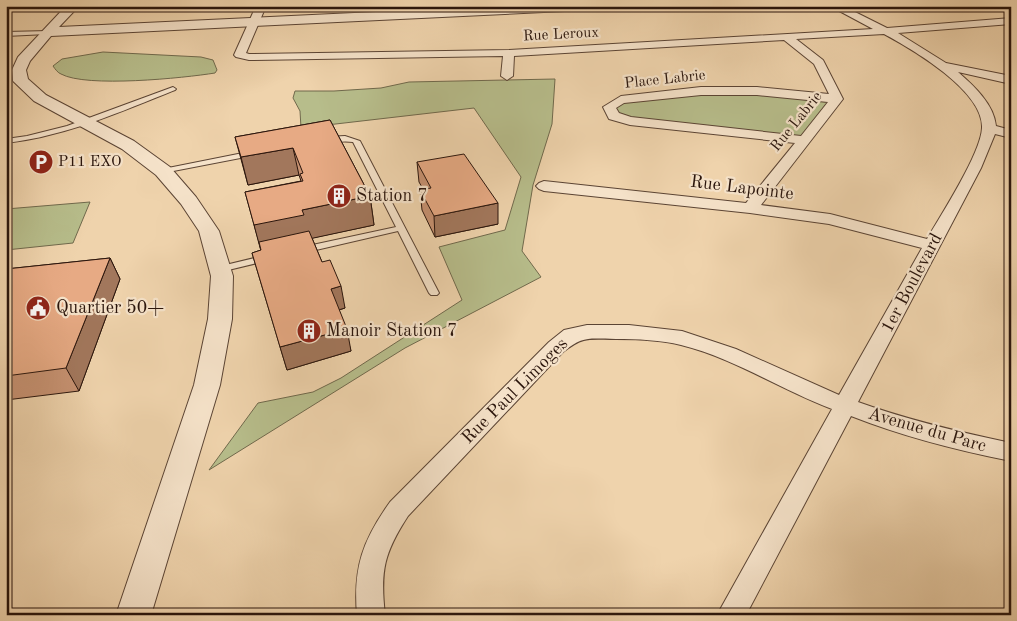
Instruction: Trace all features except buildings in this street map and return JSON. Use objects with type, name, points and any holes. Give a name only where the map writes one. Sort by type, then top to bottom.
[{"type":"street","points":[[73,6],[23,60],[19,70],[21,81],[40,98],[128,146],[163,171],[189,201],[209,231],[222,276],[220,318],[207,385],[133,615]]},
{"type":"street","points":[[240,55],[261,6]]},
{"type":"street","points":[[47,32],[585,6]]},
{"type":"street","points":[[835,6],[920,49],[946,65],[980,102],[987,114],[989,128],[1011,134]]},
{"type":"street","points":[[884,31],[1011,21]]},
{"type":"street","name":"Rue Leroux","points":[[240,55],[249,57],[509,53],[884,31]]},
{"type":"street","name":"Rue Labrie","points":[[750,208],[837,99],[819,62],[785,36]]},
{"type":"street","points":[[507,76],[509,53]]},
{"type":"street","points":[[946,65],[1011,80]]},
{"type":"street","name":"Place Labrie","points":[[804,140],[630,121],[614,116],[609,107],[622,100],[700,91],[757,91],[837,99]]},
{"type":"street","name":"1er Boulevard","points":[[731,615],[967,181],[989,132],[989,128]]},
{"type":"street","name":"Rue Lapointe","points":[[544,186],[750,208],[830,219],[932,246]]},
{"type":"street","name":"Rue Paul Limoges","points":[[371,615],[369,595],[371,569],[380,538],[399,509],[556,347],[571,335],[587,332],[629,332],[682,338],[729,354],[845,405]]},
{"type":"street","name":"Avenue du Parc","points":[[845,405],[889,422],[966,443],[1011,452]]},
{"type":"lane","points":[[6,34],[47,32]]},
{"type":"lane","points":[[6,141],[40,136],[172,89]]},
{"type":"lane","points":[[313,142],[332,138],[356,141],[434,293]]},
{"type":"lane","points":[[163,171],[266,151]]},
{"type":"lane","points":[[294,252],[401,228]]},
{"type":"lane","points":[[220,269],[275,256]]},
{"type":"green space","points":[[103,52],[201,57],[213,60],[217,70],[215,73],[181,77],[113,81],[74,78],[60,73],[53,66],[62,59]]},
{"type":"green space","points":[[555,79],[552,124],[533,185],[522,251],[541,277],[405,348],[209,470],[258,403],[313,392],[341,378],[462,300],[439,247],[505,230],[521,177],[474,108],[301,128],[300,111],[293,98],[295,91],[381,88],[409,82]]},
{"type":"green space","points":[[701,91],[837,99],[804,140],[630,121],[609,107],[621,100]]},
{"type":"green space","points":[[90,202],[73,243],[6,250],[6,209]]},
{"type":"place","name":"P11 EXO","points":[[41,162]]},
{"type":"place","name":"Station 7","points":[[339,196]]},
{"type":"place","name":"Quartier 50+","points":[[38,308]]},
{"type":"place","name":"Manoir Station 7","points":[[309,331]]}]
